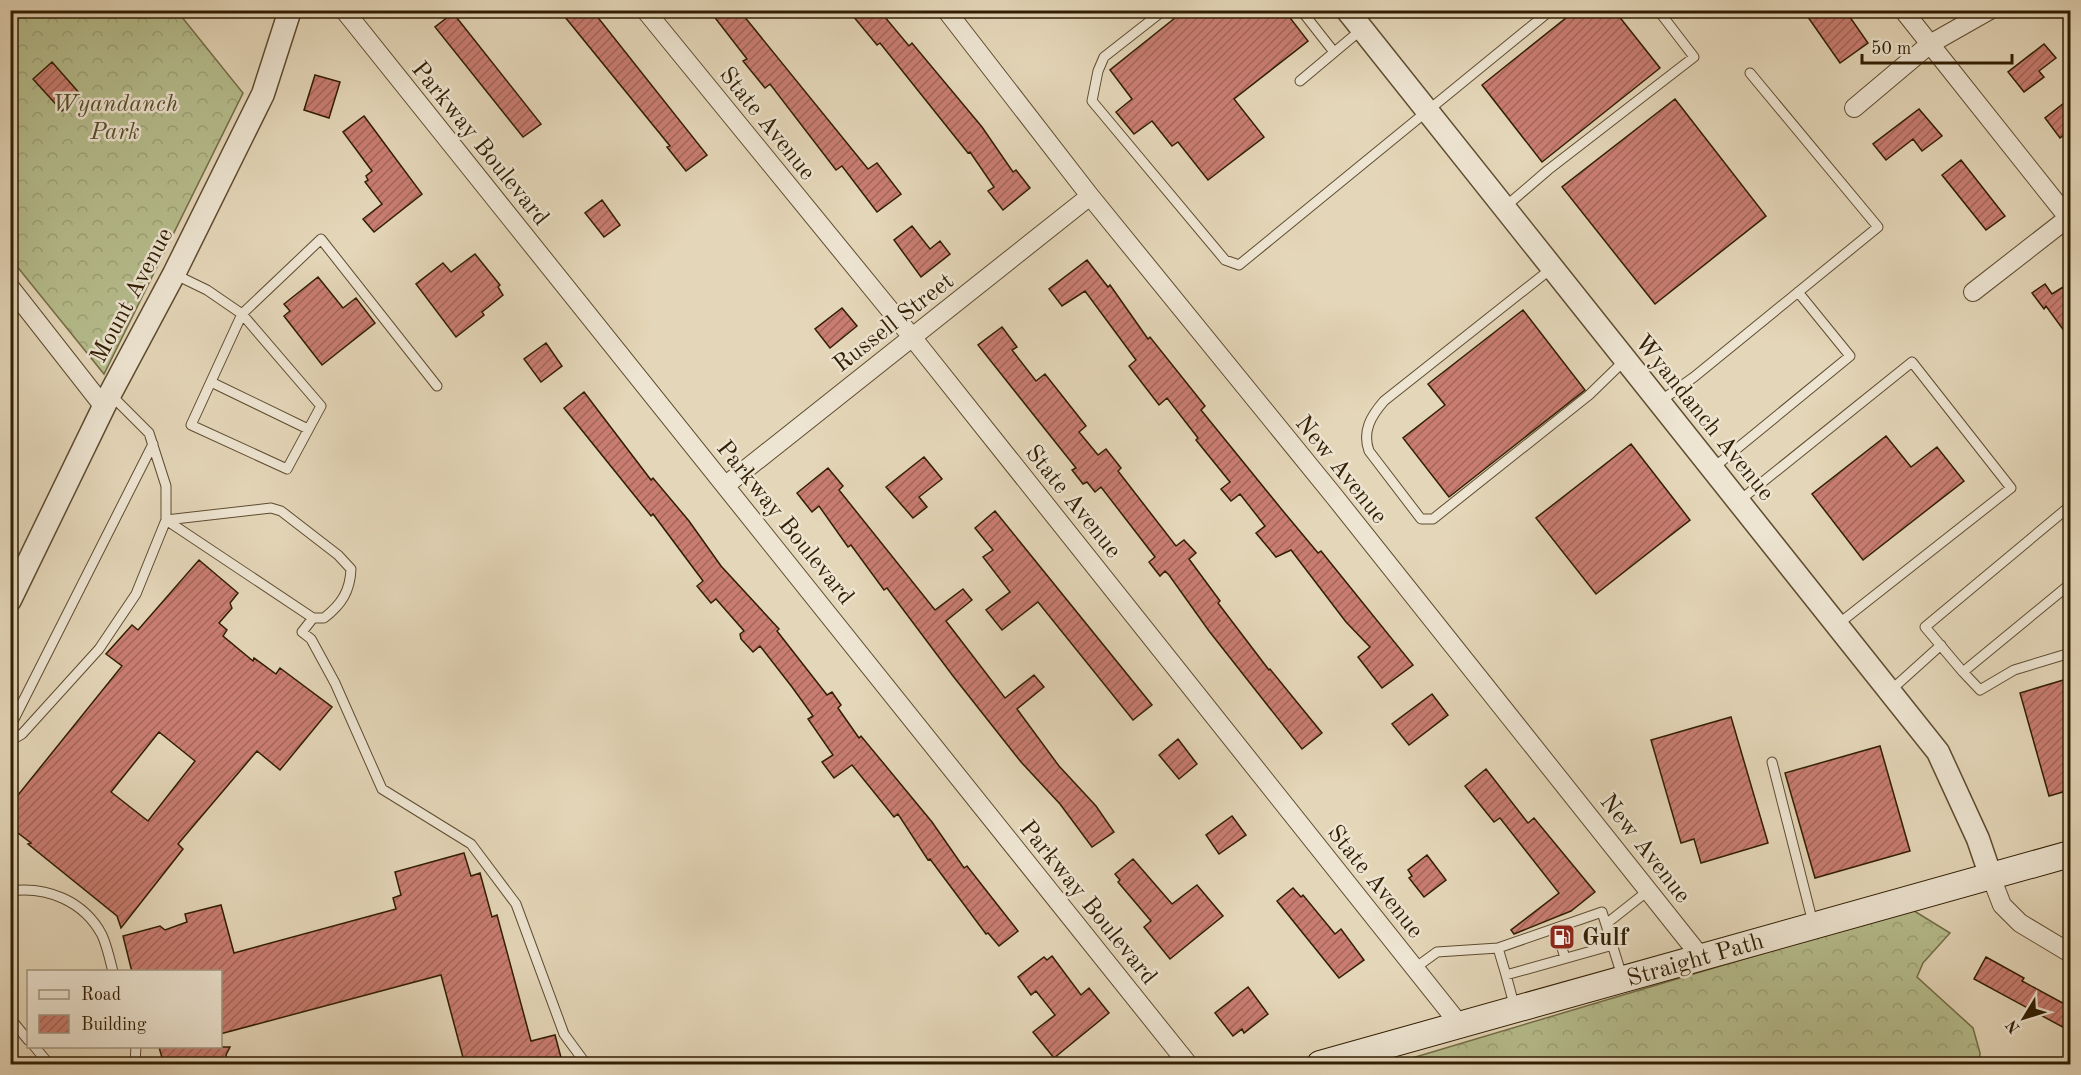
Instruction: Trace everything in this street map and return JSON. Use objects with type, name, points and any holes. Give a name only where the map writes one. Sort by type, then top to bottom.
[{"type":"main road","name":"Straight Path","points":[[1320,1065],[1990,874],[2070,854]]},
{"type":"street","name":"Mount Avenue","points":[[10,600],[107,400],[174,274],[263,94],[290,10]]},
{"type":"street","name":"Parkway Boulevard","points":[[344,10],[1188,1065]]},
{"type":"street","name":"State Avenue","points":[[645,10],[912,337],[1460,1025]]},
{"type":"street","name":"New Avenue","points":[[946,10],[1089,196],[1649,889],[1701,957]]},
{"type":"street","name":"Wyandanch Avenue","points":[[1347,10],[1938,752],[1978,839],[1990,874]]},
{"type":"street","points":[[1903,10],[2069,219],[1974,292]]},
{"type":"street","points":[[1854,108],[1930,45],[1990,10]]},
{"type":"street","name":"Russell Street","points":[[726,485],[1089,196]]},
{"type":"street","points":[[10,287],[107,400]]},
{"type":"street","points":[[1990,874],[2002,905],[2020,923],[2070,953]]},
{"type":"lane","points":[[1164,10],[1104,57],[1098,71],[1092,101],[1225,260],[1239,265],[1551,10]]},
{"type":"lane","points":[[1301,10],[1335,52]]},
{"type":"lane","points":[[1503,208],[1548,170],[1694,57],[1658,10]]},
{"type":"lane","points":[[1300,81],[1362,29]]},
{"type":"lane","points":[[1659,402],[1694,377],[1878,227],[1750,73]]},
{"type":"lane","points":[[174,274],[207,290],[242,314],[321,406],[286,469],[191,425],[242,314],[321,239],[437,386]]},
{"type":"lane","points":[[1552,268],[1402,387],[1373,413],[1365,439],[1369,451],[1421,519],[1433,519],[1589,395],[1625,360]]},
{"type":"lane","points":[[1712,469],[1850,356],[1798,292]]},
{"type":"lane","points":[[1739,502],[1912,362],[2011,488],[1837,625]]},
{"type":"lane","points":[[211,382],[308,429]]},
{"type":"lane","points":[[10,741],[22,735],[99,649],[136,594],[166,520],[166,486],[149,433],[107,400]]},
{"type":"lane","points":[[10,727],[153,444]]},
{"type":"lane","points":[[2070,506],[1925,627],[1980,690],[2014,670],[2070,653]]},
{"type":"lane","points":[[271,508],[281,511],[338,555],[351,569],[351,585],[343,600],[324,618],[313,618],[166,520],[271,508]]},
{"type":"lane","points":[[1963,672],[2070,584]]},
{"type":"lane","points":[[313,618],[302,632],[311,639],[335,683],[382,789],[471,844],[497,876],[516,904],[564,1034],[586,1065]]},
{"type":"lane","points":[[1890,691],[1941,645]]},
{"type":"lane","points":[[1772,762],[1814,925]]},
{"type":"lane","points":[[10,891],[30,888],[50,892],[83,911],[102,936],[112,970]]},
{"type":"lane","points":[[1606,924],[1649,889]]},
{"type":"lane","points":[[1415,968],[1437,952],[1498,948],[1602,912],[1623,979]]},
{"type":"lane","points":[[1556,928],[1565,958]]},
{"type":"lane","points":[[1506,975],[1613,945]]},
{"type":"lane","points":[[1498,948],[1516,1010]]},
{"type":"lane","points":[[10,1018],[27,1039]]},
{"type":"lane","points":[[35,1048],[49,1065]]},
{"type":"lane","points":[[135,1065],[136,1048]]},
{"type":"green space","name":"Wyandanch Park","points":[[10,11],[177,11],[243,93],[104,374],[11,259]]},
{"type":"green space","points":[[1911,909],[1950,933],[1923,963],[1917,977],[1973,1028],[1980,1053],[1979,1064],[1392,1064]]},
{"type":"building","points":[[573,10],[592,10],[707,155],[686,171],[667,147],[670,146],[565,17]]},
{"type":"building","points":[[709,10],[739,10],[868,169],[877,163],[901,194],[877,212],[842,166],[836,170],[770,84],[765,88],[743,61],[747,59]]},
{"type":"building","points":[[848,10],[879,10],[909,46],[912,43],[982,127],[1013,172],[1016,170],[1030,188],[1003,210],[988,191],[994,187],[970,152],[968,153],[880,43],[877,45]]},
{"type":"building","points":[[1185,10],[1284,10],[1308,41],[1234,99],[1264,137],[1208,180],[1178,142],[1172,146],[1152,121],[1134,134],[1116,112],[1132,99],[1110,70]]},
{"type":"building","points":[[1576,10],[1614,10],[1660,68],[1542,162],[1482,85]]},
{"type":"building","points":[[1803,10],[1845,10],[1868,43],[1840,63]]},
{"type":"building","points":[[453,13],[541,124],[523,137],[435,27]]},
{"type":"building","points":[[2044,44],[2056,58],[2039,71],[2044,77],[2024,92],[2008,72]]},
{"type":"building","points":[[52,62],[81,95],[62,111],[33,79]]},
{"type":"building","points":[[315,75],[340,82],[329,118],[304,110]]},
{"type":"building","points":[[1675,99],[1766,216],[1655,304],[1562,187]]},
{"type":"building","points":[[2064,103],[2070,111],[2070,130],[2060,138],[2045,118]]},
{"type":"building","points":[[1919,109],[1942,136],[1922,151],[1913,139],[1886,160],[1873,144]]},
{"type":"building","points":[[364,116],[422,194],[374,232],[363,219],[382,204],[365,182],[368,180],[366,176],[372,171],[343,132]]},
{"type":"building","points":[[1961,160],[2005,216],[1986,230],[1942,175]]},
{"type":"building","points":[[602,200],[620,225],[604,237],[585,213]]},
{"type":"building","points":[[912,226],[930,249],[940,241],[950,254],[921,277],[894,240]]},
{"type":"building","points":[[475,254],[500,285],[498,287],[503,295],[482,312],[484,315],[456,337],[416,284],[443,263],[451,272]]},
{"type":"building","points":[[1087,260],[1108,287],[1110,285],[1148,339],[1150,337],[1205,406],[1201,410],[1318,553],[1321,551],[1413,665],[1382,688],[1358,657],[1370,647],[1346,622],[1291,550],[1276,557],[1256,533],[1265,526],[1240,494],[1231,501],[1221,489],[1230,482],[1196,440],[1198,438],[1167,398],[1159,405],[1129,366],[1136,360],[1085,291],[1062,306],[1049,289]]},
{"type":"building","points":[[318,277],[343,308],[356,298],[375,323],[322,365],[284,316],[290,311],[284,304]]},
{"type":"building","points":[[2045,284],[2052,294],[2063,287],[2070,297],[2070,339],[2046,306],[2044,309],[2032,293]]},
{"type":"building","points":[[842,308],[857,326],[830,348],[815,329]]},
{"type":"building","points":[[1523,310],[1585,390],[1449,497],[1403,438],[1445,405],[1428,384]]},
{"type":"building","points":[[1002,327],[1017,347],[1012,350],[1036,381],[1045,374],[1086,426],[1079,432],[1098,455],[1106,449],[1121,468],[1118,471],[1176,546],[1184,540],[1196,553],[1189,559],[1220,601],[1218,603],[1269,670],[1322,733],[1302,749],[1209,631],[1169,575],[1165,571],[1160,576],[1149,562],[1155,557],[1101,487],[1095,492],[1087,482],[1083,484],[1072,470],[1076,468],[978,345]]},
{"type":"building","points":[[546,343],[562,366],[541,382],[524,359]]},
{"type":"building","points":[[584,392],[651,480],[653,478],[689,521],[721,566],[779,629],[777,631],[827,695],[832,692],[841,705],[838,708],[859,738],[861,736],[932,822],[964,868],[967,866],[1018,931],[999,946],[988,933],[986,934],[930,859],[928,860],[898,814],[894,817],[852,765],[834,778],[822,762],[833,755],[808,719],[813,716],[792,687],[760,646],[753,652],[741,639],[740,634],[744,631],[716,599],[711,603],[697,586],[703,581],[653,514],[651,516],[564,408]]},
{"type":"building","points":[[1886,436],[1911,467],[1937,447],[1964,481],[1863,560],[1812,494]]},
{"type":"building","points":[[1631,444],[1690,520],[1596,594],[1536,518]]},
{"type":"building","points":[[924,457],[942,479],[919,497],[927,507],[913,518],[886,487]]},
{"type":"building","points":[[828,468],[843,486],[839,490],[935,610],[963,589],[972,600],[946,621],[1005,698],[1034,675],[1044,687],[1017,709],[1059,766],[1096,806],[1114,832],[1092,847],[1060,804],[1021,762],[887,588],[884,590],[851,545],[848,547],[819,506],[812,512],[797,493]]},
{"type":"building","points":[[995,511],[1152,705],[1133,720],[1038,602],[1002,630],[986,610],[1010,592],[983,557],[993,550],[975,528]]},
{"type":"building","points":[[199,560],[238,593],[230,603],[232,608],[219,623],[227,630],[223,636],[253,661],[254,658],[276,674],[280,668],[332,707],[280,770],[257,751],[178,844],[183,849],[121,928],[117,916],[10,827],[10,805],[122,666],[106,654],[132,625],[138,630]],"holes":[[[159,732],[195,761],[148,821],[111,792]]]},
{"type":"building","points":[[2070,678],[2070,790],[2049,796],[2020,693]]},
{"type":"building","points":[[1432,694],[1448,715],[1409,745],[1392,724]]},
{"type":"building","points":[[1731,717],[1768,843],[1701,863],[1694,839],[1681,843],[1651,740]]},
{"type":"building","points":[[1178,739],[1197,764],[1179,779],[1159,755]]},
{"type":"building","points":[[1880,746],[1910,851],[1815,878],[1785,773]]},
{"type":"building","points":[[1486,769],[1528,823],[1534,818],[1595,892],[1571,911],[1514,934],[1511,930],[1559,893],[1500,818],[1494,822],[1465,786]]},
{"type":"building","points":[[1232,816],[1246,835],[1219,854],[1206,835]]},
{"type":"building","points":[[464,853],[471,876],[480,873],[492,917],[497,915],[531,1041],[555,1035],[563,1065],[465,1065],[441,975],[222,1033],[222,970],[132,970],[123,936],[160,926],[165,930],[187,922],[185,914],[221,905],[234,953],[396,909],[393,898],[401,895],[395,872]]},
{"type":"building","points":[[1427,855],[1446,880],[1424,897],[1409,878],[1412,876],[1408,870]]},
{"type":"building","points":[[1133,859],[1172,904],[1197,885],[1223,916],[1170,959],[1144,927],[1151,921],[1118,882],[1120,880],[1115,874]]},
{"type":"building","points":[[1293,888],[1301,897],[1303,895],[1335,934],[1341,929],[1364,960],[1339,978],[1277,901]]},
{"type":"building","points":[[1052,956],[1081,995],[1089,988],[1109,1013],[1054,1058],[1033,1032],[1055,1015],[1036,991],[1031,995],[1018,977],[1044,957],[1047,960]]},
{"type":"building","points":[[1986,957],[2024,978],[2022,981],[2070,1007],[2070,1031],[1974,979]]},
{"type":"building","points":[[1248,987],[1268,1014],[1244,1033],[1242,1029],[1233,1036],[1215,1013]]},
{"type":"building","points":[[230,1047],[226,1055],[229,1065],[164,1065],[159,1048]]},
{"type":"place","name":"Gulf","points":[[1562,937]]}]
